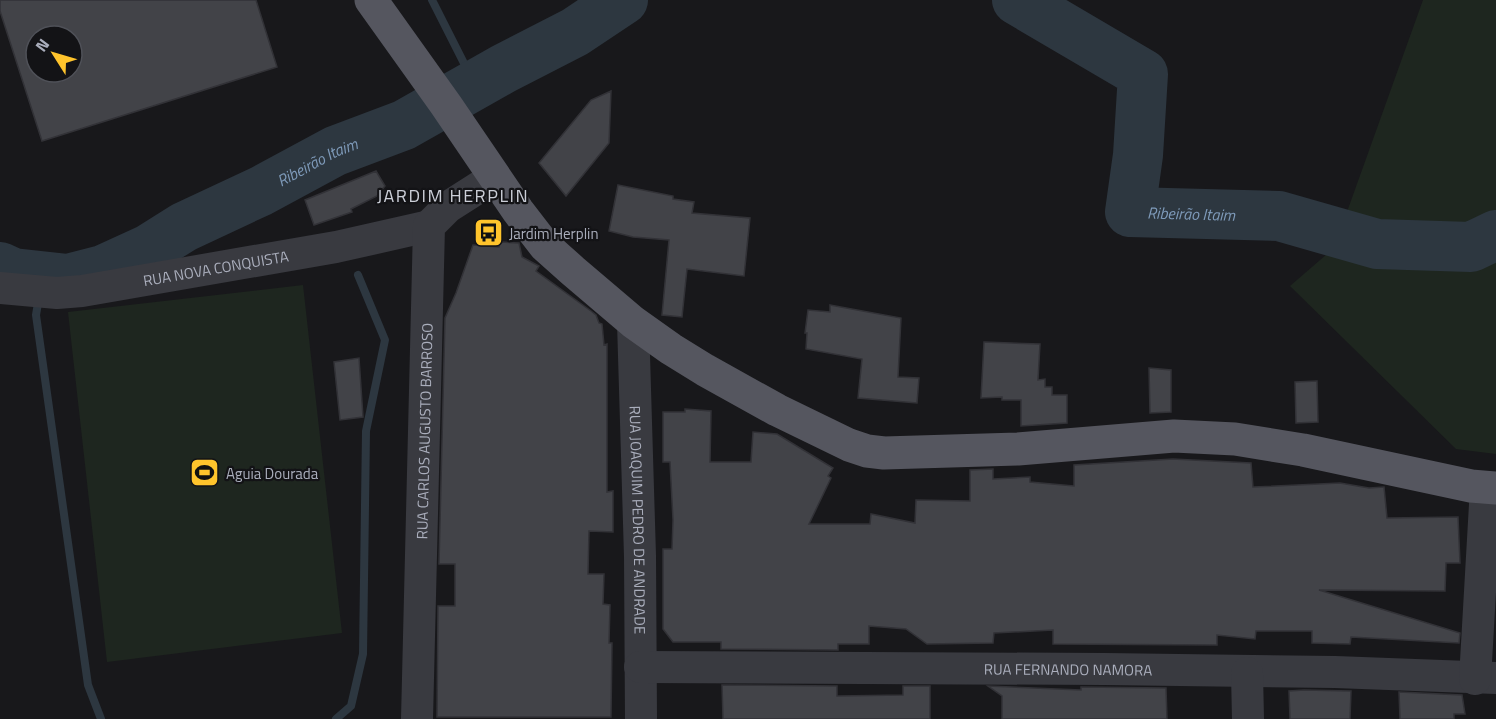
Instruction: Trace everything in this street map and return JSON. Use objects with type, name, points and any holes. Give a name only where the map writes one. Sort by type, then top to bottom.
[{"type":"main road","points":[[371,0],[513,204],[545,246],[633,322],[680,355],[777,410],[849,445],[867,451],[884,453],[1018,449],[1174,436],[1235,439],[1303,450],[1460,484],[1491,487]]},
{"type":"street","points":[[429,226],[448,207],[495,177]]},
{"type":"street","name":"RUA NOVA CONQUISTA","points":[[0,288],[57,293],[82,291],[336,246],[429,226]]},
{"type":"street","name":"RUA CARLOS AUGUSTO BARROSO","points":[[417,719],[429,226]]},
{"type":"street","name":"RUA JOAQUIM PEDRO DE ANDRADE","points":[[633,322],[640,556],[640,719]]},
{"type":"street","points":[[1485,679],[1491,487]]},
{"type":"street","name":"RUA FERNANDO NAMORA","points":[[640,667],[1335,672],[1485,679]]},
{"type":"street","points":[[1247,672],[1248,719]]},
{"type":"shaded area","points":[[1423,0],[1496,0],[1496,454],[1456,449],[1290,286],[1334,248]]},
{"type":"shaded area","name":"Aguia Dourada","points":[[303,285],[342,633],[107,662],[68,312]]},
{"type":"building","points":[[0,0],[256,0],[277,67],[42,141],[0,11]]},
{"type":"building","points":[[611,91],[609,143],[566,196],[539,163],[591,100]]},
{"type":"building","points":[[376,171],[385,186],[377,196],[351,209],[352,212],[314,225],[305,200]]},
{"type":"building","points":[[618,185],[694,202],[692,213],[750,218],[744,276],[687,269],[682,317],[662,315],[669,240],[633,237],[609,231]]},
{"type":"building","points":[[500,242],[519,243],[522,257],[539,266],[536,271],[596,315],[599,323],[602,324],[604,345],[607,344],[607,492],[613,491],[613,532],[589,531],[588,574],[604,574],[603,604],[610,605],[611,717],[437,717],[438,606],[455,606],[455,564],[439,564],[445,318],[473,245],[499,247]]},
{"type":"building","points":[[830,305],[901,318],[898,377],[919,378],[917,403],[858,398],[862,359],[806,349],[807,333],[805,333],[808,310],[830,312]]},
{"type":"building","points":[[984,342],[1040,344],[1038,380],[1045,379],[1045,387],[1052,387],[1052,395],[1067,395],[1067,423],[1021,426],[1021,400],[1002,400],[1002,397],[981,398]]},
{"type":"building","points":[[359,358],[363,417],[340,420],[334,362]]},
{"type":"building","points":[[1149,368],[1171,370],[1171,412],[1150,413]]},
{"type":"building","points":[[1317,381],[1318,422],[1296,423],[1295,382]]},
{"type":"building","points":[[685,409],[711,411],[710,462],[751,462],[753,432],[777,434],[833,468],[828,476],[831,478],[809,524],[870,524],[871,514],[915,523],[916,500],[970,501],[970,470],[993,469],[993,479],[1030,477],[1030,482],[1074,486],[1074,465],[1173,459],[1251,463],[1253,487],[1340,483],[1369,488],[1384,487],[1387,518],[1458,517],[1460,563],[1446,563],[1445,591],[1319,590],[1460,633],[1459,643],[1351,637],[1350,644],[1312,643],[1312,631],[1256,631],[1255,639],[1217,635],[1217,645],[1053,644],[1053,630],[994,633],[993,643],[927,644],[906,629],[869,626],[869,644],[838,644],[838,650],[721,649],[721,642],[673,642],[663,629],[663,549],[672,549],[673,520],[670,462],[663,462],[663,412],[685,412]]},
{"type":"building","points":[[722,685],[837,686],[837,696],[903,695],[903,686],[930,686],[930,719],[723,719]]},
{"type":"building","points":[[988,686],[1081,690],[1081,687],[1166,688],[1167,719],[1002,719],[1002,696]]},
{"type":"building","points":[[1289,691],[1351,691],[1350,719],[1290,719]]},
{"type":"building","points":[[1399,692],[1462,695],[1465,714],[1454,714],[1454,719],[1400,719]]},
{"type":"waterway","points":[[432,0],[475,85]]},
{"type":"waterway","name":"Ribeirão Itaim","points":[[0,267],[13,273],[68,279],[103,270],[149,249],[184,227],[261,191],[335,151],[404,125],[503,69],[575,32],[623,0]]},
{"type":"waterway","name":"Ribeirão Itaim","points":[[1017,0],[1143,74],[1138,155],[1130,212],[1279,216],[1377,244],[1471,247],[1496,235]]},
{"type":"waterway","points":[[336,719],[351,706],[363,654],[366,431],[385,340],[358,275]]},
{"type":"waterway","points":[[39,297],[36,315],[88,685],[101,719]]},
{"type":"place","name":"Jardim Herplin","points":[[488,233]]},
{"type":"place","name":"Aguia Dourada","points":[[205,473]]},
{"type":"district","name":"JARDIM HERPLIN","points":[[453,195]]}]
